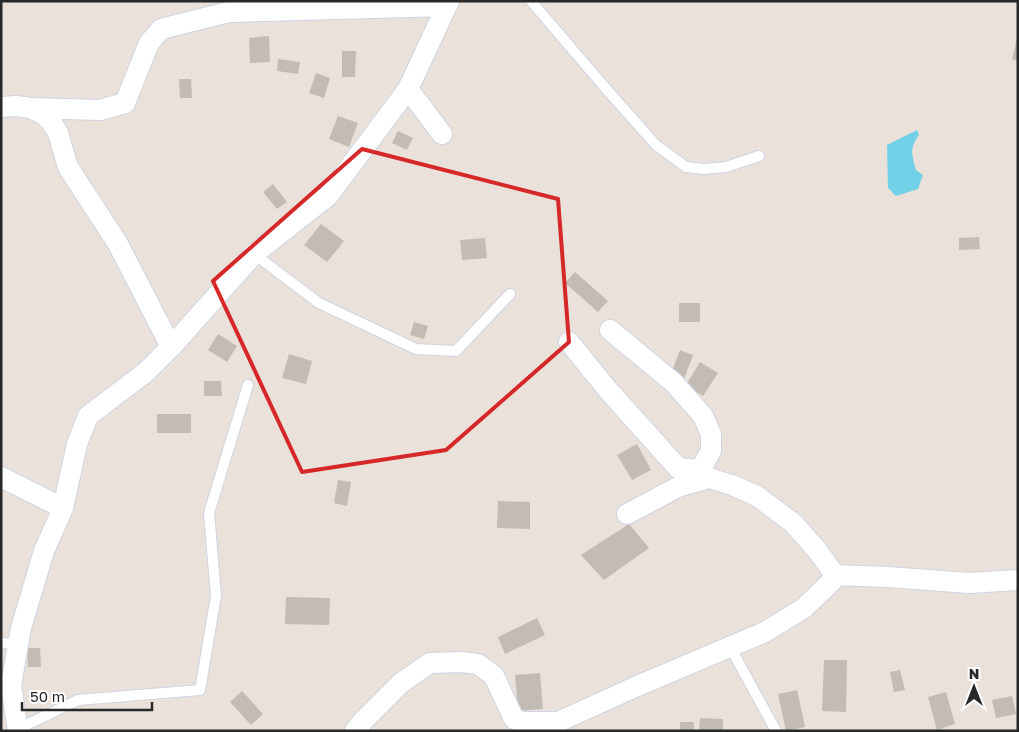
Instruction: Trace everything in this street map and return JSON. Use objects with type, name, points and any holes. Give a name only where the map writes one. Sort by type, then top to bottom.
[{"type":"street","points":[[1,107],[100,110],[125,103],[149,43],[161,29],[229,12],[448,4],[408,89],[328,196],[254,254],[171,347],[146,372],[88,416],[77,444],[63,508],[44,551],[22,628],[10,643],[11,686],[18,730]]},
{"type":"street","points":[[408,89],[442,134]]},
{"type":"street","points":[[30,108],[43,114],[58,133],[68,167],[118,244],[171,347]]},
{"type":"street","points":[[610,330],[674,382],[703,416],[711,434],[711,451],[704,474],[627,514]]},
{"type":"street","points":[[569,342],[608,390],[678,468],[704,474],[757,496],[793,523],[817,550],[835,576]]},
{"type":"street","points":[[1,477],[63,508]]},
{"type":"street","points":[[835,576],[888,577],[969,583],[1018,580]]},
{"type":"street","points":[[355,731],[362,721],[401,683],[430,663],[461,662],[478,664],[494,676],[514,719],[523,722],[558,722],[634,687],[765,632],[804,608],[835,576]]},
{"type":"lane","points":[[531,1],[656,145],[686,167],[704,170],[726,167],[760,156]]},
{"type":"lane","points":[[254,254],[319,303],[416,349],[456,351],[510,294]]},
{"type":"lane","points":[[18,730],[78,700],[200,690],[216,596],[209,513],[248,385]]},
{"type":"lane","points":[[730,647],[776,731]]},
{"type":"highlighted area","points":[[362,149],[558,199],[569,342],[446,450],[302,472],[213,281]]},
{"type":"water","points":[[917,130],[919,135],[914,144],[913,156],[916,170],[923,175],[918,189],[896,196],[888,188],[887,145]]},
{"type":"building","points":[[269,36],[270,62],[250,63],[249,38]]},
{"type":"building","points":[[1018,39],[1018,61],[1012,59]]},
{"type":"building","points":[[342,51],[356,51],[355,77],[342,77]]},
{"type":"building","points":[[278,59],[300,62],[298,74],[277,71]]},
{"type":"building","points":[[316,73],[330,78],[324,98],[309,93]]},
{"type":"building","points":[[179,79],[191,79],[192,98],[180,98]]},
{"type":"building","points":[[338,116],[358,123],[349,147],[329,139]]},
{"type":"building","points":[[398,131],[413,138],[407,150],[392,143]]},
{"type":"building","points":[[273,184],[287,202],[277,209],[263,192]]},
{"type":"building","points":[[321,224],[344,241],[327,262],[304,245]]},
{"type":"building","points":[[979,237],[980,249],[959,250],[959,238]]},
{"type":"building","points":[[485,238],[487,258],[462,260],[460,240]]},
{"type":"building","points":[[575,272],[608,301],[598,312],[565,283]]},
{"type":"building","points":[[679,303],[700,303],[700,322],[679,322]]},
{"type":"building","points":[[414,322],[428,326],[424,339],[410,335]]},
{"type":"building","points":[[218,334],[237,346],[227,362],[208,350]]},
{"type":"building","points":[[680,350],[693,355],[684,379],[671,374]]},
{"type":"building","points":[[289,354],[312,361],[306,384],[282,378]]},
{"type":"building","points":[[700,362],[718,373],[703,396],[686,385]]},
{"type":"building","points":[[204,381],[221,381],[222,396],[204,396]]},
{"type":"building","points":[[157,414],[191,414],[191,433],[157,433]]},
{"type":"building","points":[[637,444],[651,470],[632,480],[617,455]]},
{"type":"building","points":[[338,480],[351,482],[347,506],[334,503]]},
{"type":"building","points":[[498,501],[530,502],[530,529],[497,528]]},
{"type":"building","points":[[629,524],[649,548],[604,580],[581,555]]},
{"type":"building","points":[[286,597],[330,598],[329,625],[285,624]]},
{"type":"building","points":[[537,618],[545,635],[505,654],[498,637]]},
{"type":"building","points":[[27,648],[40,648],[41,667],[28,667]]},
{"type":"building","points":[[824,660],[847,660],[846,712],[822,711]]},
{"type":"building","points":[[900,670],[905,690],[894,692],[890,672]]},
{"type":"building","points":[[540,673],[543,709],[518,711],[515,675]]},
{"type":"building","points":[[797,690],[805,727],[786,731],[778,694]]},
{"type":"building","points":[[242,691],[263,714],[251,725],[230,702]]},
{"type":"building","points":[[946,692],[955,724],[937,730],[928,697]]},
{"type":"building","points":[[1012,696],[1016,714],[996,718],[992,700]]},
{"type":"building","points":[[700,718],[723,719],[723,731],[699,731]]},
{"type":"building","points":[[680,722],[694,722],[694,731],[680,731]]}]
